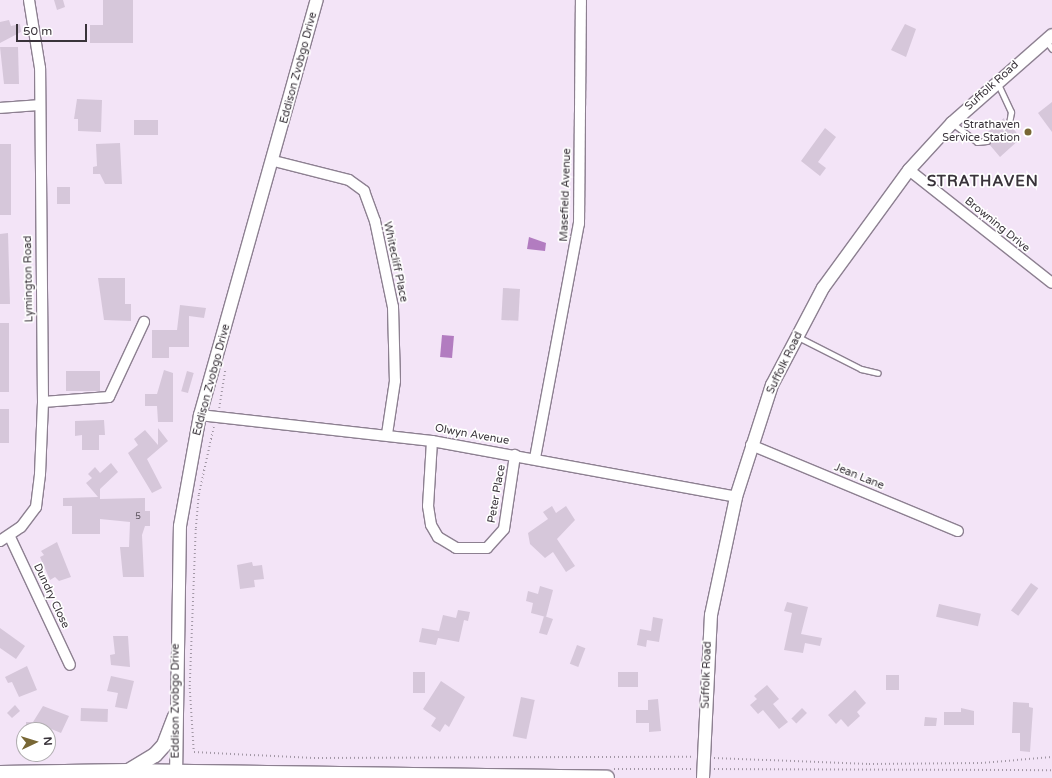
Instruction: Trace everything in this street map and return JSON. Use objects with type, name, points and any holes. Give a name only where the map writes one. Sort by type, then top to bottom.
[{"type":"main road","points":[[128,771],[155,755],[164,745],[175,718]]},
{"type":"main road","points":[[0,773],[128,771],[176,775],[450,777],[608,774]]},
{"type":"street","name":"Lymington Road","points":[[0,541],[10,537],[36,507],[43,402],[39,51],[29,0]]},
{"type":"street","name":"Eddison Zvobgo Drive","points":[[176,775],[175,718],[180,526],[200,415],[274,161],[317,0]]},
{"type":"street","name":"Masefield Avenue","points":[[535,458],[579,224],[581,0]]},
{"type":"street","name":"Suffolk Road","points":[[703,768],[711,615],[736,497],[751,445],[772,385],[823,288],[909,170],[952,123],[997,81],[1050,41]]},
{"type":"street","points":[[0,108],[40,105]]},
{"type":"street","name":"Whitecliff Place","points":[[274,161],[349,180],[364,191],[375,221],[393,307],[395,381],[387,434]]},
{"type":"street","name":"Browning Drive","points":[[909,170],[1052,283]]},
{"type":"street","points":[[43,402],[109,397],[144,322]]},
{"type":"street","name":"Olwyn Avenue","points":[[200,415],[432,440],[535,458],[736,497]]},
{"type":"street","name":"Peter Place","points":[[432,440],[428,506],[431,525],[438,537],[456,548],[487,548],[504,529],[515,455]]},
{"type":"street","name":"Jean Lane","points":[[751,445],[958,530]]},
{"type":"street","name":"Dundry Close","points":[[10,537],[70,665]]},
{"type":"lane","points":[[997,81],[1011,112],[1009,123]]},
{"type":"lane","points":[[952,123],[977,142],[987,141]]},
{"type":"lane","points":[[798,337],[842,361],[878,372]]},
{"type":"path","points":[[217,417],[198,508],[190,688],[194,752],[314,758],[703,768],[1052,770]]},
{"type":"path","points":[[608,774],[703,768],[981,763],[1052,758]]},
{"type":"shaded area","points":[[529,237],[546,243],[545,251],[527,249]]},
{"type":"shaded area","points":[[442,335],[454,336],[452,358],[440,357]]},
{"type":"building","points":[[54,0],[63,0],[65,7],[57,10]]},
{"type":"building","points":[[103,0],[133,0],[133,43],[90,43],[90,25],[103,25]]},
{"type":"building","points":[[9,20],[11,26],[20,24],[21,32],[0,43],[0,22]]},
{"type":"building","points":[[905,24],[916,29],[906,57],[891,50]]},
{"type":"building","points":[[0,47],[18,47],[19,84],[4,84]]},
{"type":"building","points":[[77,99],[102,100],[101,132],[78,131],[78,119],[74,119]]},
{"type":"building","points":[[1052,102],[1052,132],[1038,113]]},
{"type":"building","points":[[1004,118],[1006,126],[1011,126],[1021,138],[1000,157],[989,144],[990,138],[983,136]]},
{"type":"building","points":[[134,120],[158,120],[158,135],[134,135]]},
{"type":"building","points":[[825,128],[836,137],[818,162],[826,168],[820,176],[801,161]]},
{"type":"building","points":[[120,143],[122,184],[105,184],[100,174],[93,174],[93,167],[97,166],[96,144]]},
{"type":"building","points":[[0,144],[11,144],[11,215],[0,215]]},
{"type":"building","points":[[57,187],[70,187],[70,204],[57,204]]},
{"type":"building","points":[[8,233],[10,304],[0,304],[0,234]]},
{"type":"building","points":[[98,278],[125,278],[125,304],[131,304],[131,321],[104,320]]},
{"type":"building","points":[[503,288],[520,289],[518,321],[501,320]]},
{"type":"building","points":[[180,305],[206,308],[204,318],[189,316],[189,347],[169,347],[169,358],[152,358],[152,330],[177,330]]},
{"type":"building","points":[[0,323],[9,323],[9,392],[0,392]]},
{"type":"building","points":[[164,370],[173,373],[173,422],[158,422],[157,406],[145,406],[145,394],[157,394]]},
{"type":"building","points":[[66,371],[100,371],[100,391],[66,391]]},
{"type":"building","points":[[187,371],[194,373],[188,393],[181,391]]},
{"type":"building","points":[[0,409],[9,409],[9,443],[0,443]]},
{"type":"building","points":[[104,420],[105,435],[99,435],[99,450],[82,450],[82,435],[75,436],[75,421]]},
{"type":"building","points":[[158,428],[168,441],[147,459],[162,488],[152,493],[128,453],[138,445],[134,439],[145,430],[158,445]]},
{"type":"building","points":[[111,463],[118,472],[100,489],[100,499],[145,498],[145,511],[150,511],[150,526],[145,526],[142,535],[144,577],[123,577],[120,547],[129,547],[130,522],[100,519],[100,534],[72,534],[72,506],[63,506],[63,498],[98,497],[86,483],[92,478],[88,474],[95,467],[100,473]]},
{"type":"building","points":[[552,506],[556,513],[566,506],[575,520],[557,539],[575,566],[566,572],[553,552],[545,558],[530,544],[528,533],[548,519],[543,512]]},
{"type":"building","points":[[57,542],[71,577],[59,581],[55,577],[50,580],[40,557],[44,555],[41,551]]},
{"type":"building","points":[[252,562],[253,566],[262,565],[264,579],[254,580],[255,587],[240,589],[237,565]]},
{"type":"building","points":[[1031,583],[1038,588],[1018,616],[1011,611]]},
{"type":"building","points":[[540,586],[553,590],[546,617],[531,613],[533,603],[526,601],[528,591],[538,594]]},
{"type":"building","points":[[787,602],[808,607],[801,634],[822,638],[820,646],[805,643],[803,653],[784,650],[792,613],[784,611]]},
{"type":"building","points":[[939,604],[981,614],[978,626],[936,617]]},
{"type":"building","points":[[458,610],[470,612],[468,621],[464,620],[459,642],[438,638],[436,645],[419,642],[422,628],[439,631],[443,615],[456,618]]},
{"type":"building","points":[[544,616],[553,619],[547,635],[539,633]]},
{"type":"building","points":[[653,617],[663,619],[659,642],[647,640],[646,647],[637,645],[640,629],[651,631]]},
{"type":"building","points":[[0,628],[25,646],[16,659],[0,648]]},
{"type":"building","points":[[113,636],[128,636],[130,667],[111,665],[110,655],[115,654]]},
{"type":"building","points":[[577,645],[585,648],[578,667],[570,664]]},
{"type":"building","points":[[27,666],[37,690],[19,697],[12,682],[8,683],[5,677]]},
{"type":"building","points":[[413,672],[425,672],[425,693],[413,693]]},
{"type":"building","points":[[618,672],[638,672],[638,687],[618,687]]},
{"type":"building","points":[[886,675],[899,675],[899,690],[886,690]]},
{"type":"building","points":[[111,676],[134,681],[127,709],[115,707],[118,693],[107,691]]},
{"type":"building","points":[[441,681],[465,697],[449,727],[445,724],[440,732],[431,726],[436,718],[423,709]]},
{"type":"building","points":[[767,685],[779,699],[773,704],[788,722],[779,729],[763,710],[758,714],[750,705],[757,699],[754,696]]},
{"type":"building","points":[[855,690],[866,703],[857,712],[860,716],[848,727],[841,719],[836,724],[828,715]]},
{"type":"building","points":[[521,697],[535,700],[526,739],[513,736]]},
{"type":"building","points":[[658,699],[661,731],[649,732],[649,723],[636,723],[636,710],[648,710],[648,700]]},
{"type":"building","points":[[1013,702],[1029,703],[1029,707],[1033,708],[1030,752],[1020,751],[1020,733],[1012,733]]},
{"type":"building","points":[[15,705],[20,711],[12,718],[7,713]]},
{"type":"building","points":[[43,706],[69,716],[61,733],[56,731],[56,722],[33,722]]},
{"type":"building","points":[[81,708],[108,709],[108,722],[81,721]]},
{"type":"building","points":[[802,708],[807,713],[796,724],[791,719]]},
{"type":"building","points":[[961,708],[974,711],[974,725],[944,725],[944,712],[961,712]]},
{"type":"building","points":[[925,717],[937,718],[936,726],[924,726]]},
{"type":"place","name":"Strathaven Service Station","points":[[1028,132]]},
{"type":"district","name":"STRATHAVEN","points":[[983,182]]}]
